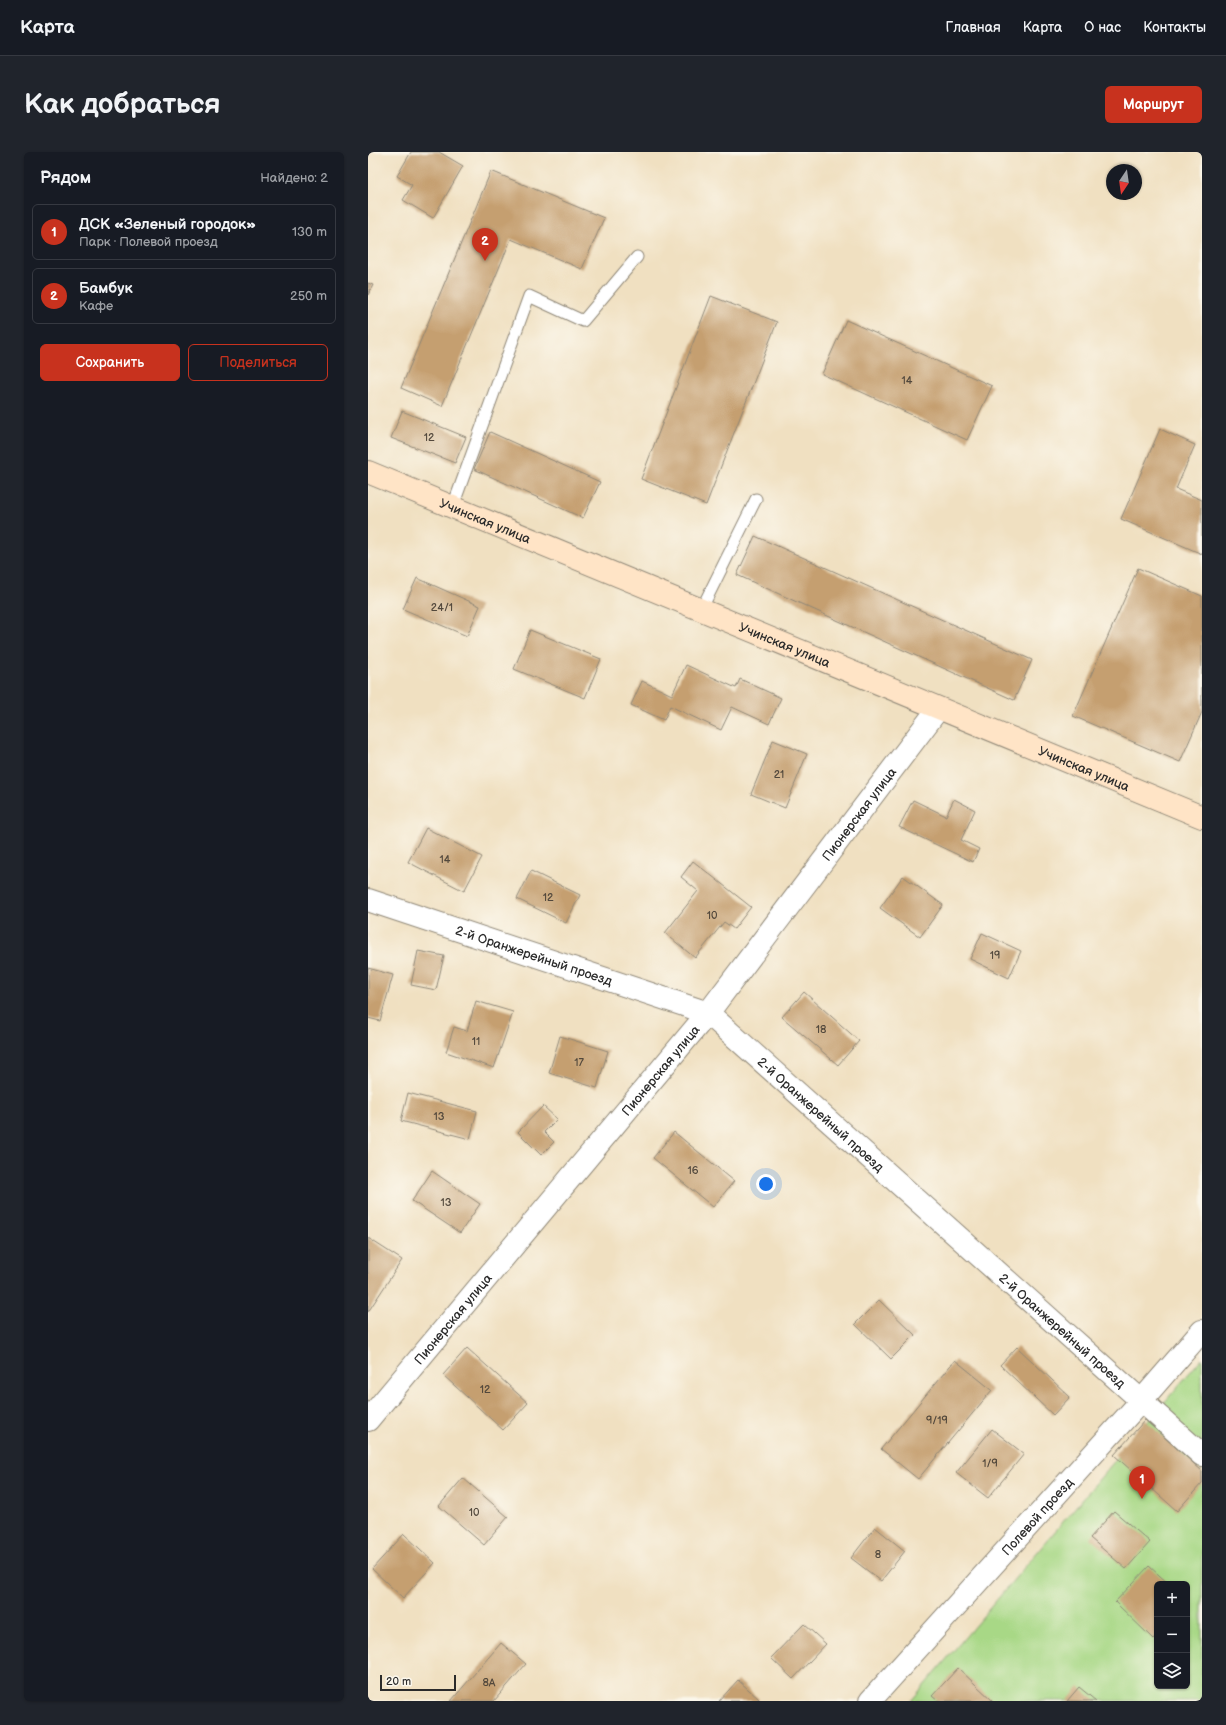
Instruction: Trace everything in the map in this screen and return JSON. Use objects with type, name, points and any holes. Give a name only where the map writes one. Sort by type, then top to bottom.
[{"type":"main road","name":"Учинская улица","points":[[368,472],[1202,817]]},
{"type":"street","name":"Пионерская улица","points":[[368,1420],[708,1013],[938,709]]},
{"type":"street","name":"2-й Оранжерейный проезд","points":[[368,900],[708,1013],[1202,1455]]},
{"type":"street","name":"Полевой проезд","points":[[870,1701],[1141,1401],[1202,1330]]},
{"type":"lane","points":[[453,506],[529,296],[583,321],[637,257]]},
{"type":"lane","points":[[701,610],[756,499]]},
{"type":"green space","points":[[1202,1358],[1202,1701],[911,1701]]},
{"type":"building","points":[[411,152],[439,152],[463,166],[433,218],[403,200],[412,185],[397,176]]},
{"type":"building","points":[[491,171],[604,218],[582,269],[511,239],[442,406],[401,388]]},
{"type":"building","points":[[368,283],[373,285],[368,295]]},
{"type":"building","points":[[711,296],[777,322],[706,505],[641,479]]},
{"type":"building","points":[[846,320],[992,386],[967,440],[822,374]]},
{"type":"building","points":[[402,411],[466,437],[455,463],[391,438]]},
{"type":"building","points":[[1160,429],[1195,445],[1176,489],[1202,500],[1202,554],[1121,519]]},
{"type":"building","points":[[490,432],[600,482],[583,518],[474,469]]},
{"type":"building","points":[[755,536],[1032,660],[1014,700],[737,575]]},
{"type":"building","points":[[1138,568],[1202,596],[1202,712],[1180,762],[1073,716]]},
{"type":"building","points":[[417,578],[480,606],[467,636],[403,609]]},
{"type":"building","points":[[530,630],[601,659],[585,698],[514,669]]},
{"type":"building","points":[[686,665],[736,688],[740,679],[781,698],[769,724],[732,707],[721,730],[670,706],[664,720],[631,705],[642,681],[672,695]]},
{"type":"building","points":[[773,740],[807,754],[785,808],[751,794]]},
{"type":"building","points":[[954,799],[975,810],[961,840],[979,849],[973,862],[899,827],[913,800],[946,816]]},
{"type":"building","points":[[426,828],[482,857],[464,891],[408,862]]},
{"type":"building","points":[[693,861],[751,907],[734,929],[724,922],[695,958],[665,933],[698,891],[681,877]]},
{"type":"building","points":[[531,871],[580,895],[566,923],[517,899]]},
{"type":"building","points":[[903,876],[943,905],[920,937],[880,908]]},
{"type":"building","points":[[982,933],[1021,951],[1009,978],[970,959]]},
{"type":"building","points":[[418,951],[444,956],[436,990],[411,985]]},
{"type":"building","points":[[368,968],[393,975],[380,1021],[368,1018]]},
{"type":"building","points":[[804,992],[859,1041],[838,1065],[782,1017]]},
{"type":"building","points":[[476,1001],[513,1012],[494,1068],[446,1052],[454,1027],[467,1031]]},
{"type":"building","points":[[560,1036],[608,1051],[597,1088],[549,1073]]},
{"type":"building","points":[[408,1093],[477,1111],[470,1139],[401,1121]]},
{"type":"building","points":[[543,1106],[557,1119],[544,1132],[554,1142],[541,1155],[518,1132]]},
{"type":"building","points":[[674,1132],[734,1181],[713,1207],[653,1158]]},
{"type":"building","points":[[432,1171],[480,1204],[460,1233],[412,1201]]},
{"type":"building","points":[[368,1238],[402,1260],[368,1312]]},
{"type":"building","points":[[879,1300],[915,1335],[891,1359],[855,1324]]},
{"type":"building","points":[[1017,1347],[1070,1397],[1053,1415],[1000,1365]]},
{"type":"building","points":[[467,1348],[528,1403],[503,1430],[443,1375]]},
{"type":"building","points":[[955,1360],[992,1390],[918,1479],[881,1449]]},
{"type":"building","points":[[1145,1420],[1202,1471],[1202,1483],[1177,1511],[1114,1455]]},
{"type":"building","points":[[992,1429],[1024,1454],[988,1498],[956,1473]]},
{"type":"building","points":[[463,1478],[508,1517],[484,1545],[439,1506]]},
{"type":"building","points":[[1114,1511],[1150,1542],[1126,1569],[1090,1538]]},
{"type":"building","points":[[875,1527],[905,1551],[881,1581],[851,1558]]},
{"type":"building","points":[[404,1534],[435,1563],[403,1598],[372,1569]]},
{"type":"building","points":[[1149,1566],[1166,1581],[1154,1581],[1153,1639],[1115,1602]]},
{"type":"building","points":[[804,1624],[826,1644],[793,1679],[771,1658]]},
{"type":"building","points":[[501,1643],[526,1664],[494,1701],[451,1701]]},
{"type":"building","points":[[958,1668],[993,1701],[938,1701],[932,1696]]},
{"type":"building","points":[[738,1680],[759,1699],[757,1701],[719,1701]]},
{"type":"building","points":[[1079,1687],[1096,1701],[1067,1701]]},
{"type":"place","name":"Бамбук","points":[[485,261]]},
{"type":"place","name":"ДСК «Зеленый городок»","points":[[1142,1499]]}]
